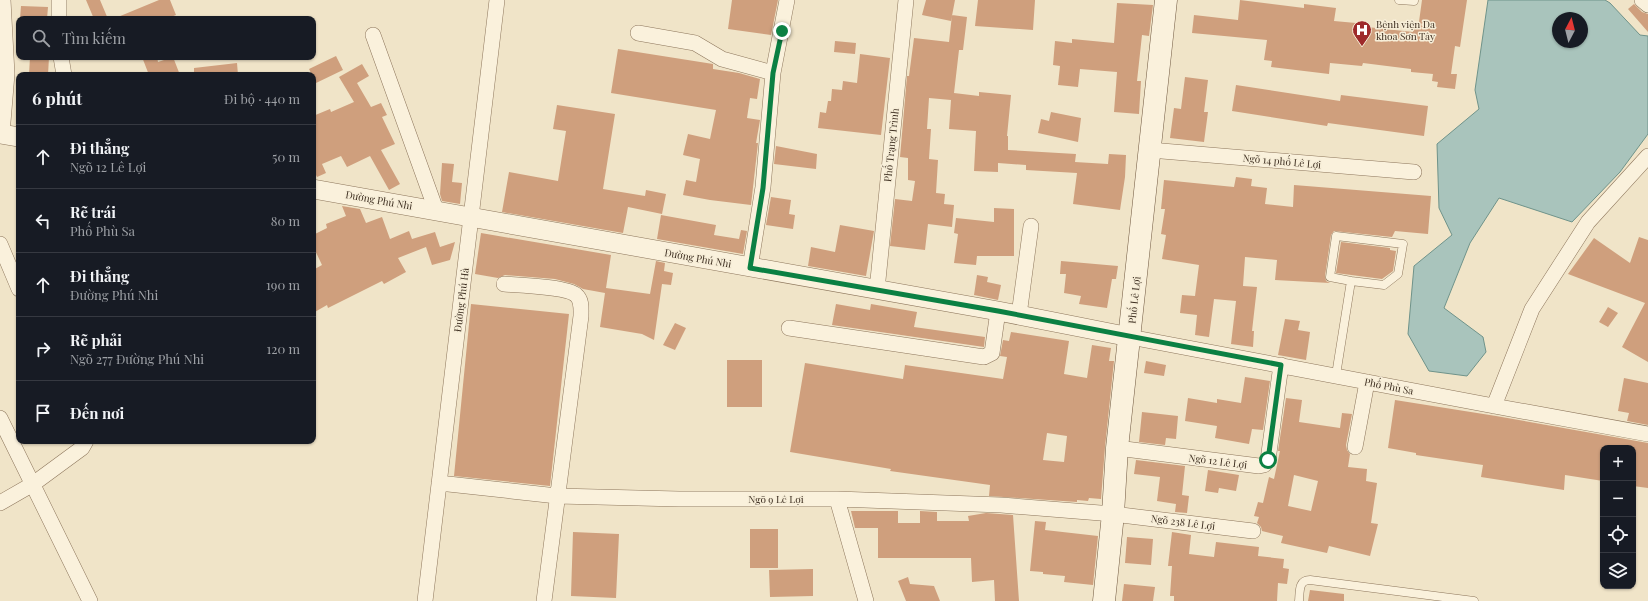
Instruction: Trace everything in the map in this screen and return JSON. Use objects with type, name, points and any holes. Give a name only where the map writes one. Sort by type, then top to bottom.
[{"type":"main road","name":"Phố Lê Lợi","points":[[1104,601],[1113,514],[1117,448],[1166,0]]},
{"type":"street","points":[[3,0],[7,74],[7,135]]},
{"type":"street","points":[[59,0],[59,16]]},
{"type":"street","name":"Đường Phú Hà","points":[[425,601],[497,0]]},
{"type":"street","points":[[750,268],[763,188],[773,73],[787,0]]},
{"type":"street","name":"Phố Trạng Trình","points":[[877,290],[906,0]]},
{"type":"street","points":[[1642,0],[1648,5]]},
{"type":"street","points":[[638,33],[695,43],[722,59],[773,73]]},
{"type":"street","points":[[373,35],[436,210]]},
{"type":"street","points":[[62,60],[64,72]]},
{"type":"street","name":"Ngõ 14 phố Lê Lợi","points":[[1150,150],[1414,172]]},
{"type":"street","points":[[1494,406],[1532,309],[1588,222],[1648,156]]},
{"type":"street","name":"Đường Phú Nhi","points":[[316,190],[998,311],[1130,337]]},
{"type":"street","points":[[1019,315],[1031,226]]},
{"type":"street","points":[[0,244],[16,282]]},
{"type":"street","points":[[504,284],[564,290],[576,295],[581,303],[581,316],[544,601]]},
{"type":"street","points":[[789,328],[984,358],[992,353],[998,311]]},
{"type":"street","name":"Phố Phù Sa","points":[[1130,337],[1648,434]]},
{"type":"street","name":"Ngõ 12 Lê Lợi","points":[[1117,448],[1259,466],[1264,465],[1268,460],[1281,365]]},
{"type":"street","points":[[1355,447],[1367,382]]},
{"type":"street","points":[[0,418],[90,601]]},
{"type":"street","points":[[0,503],[33,484],[82,448],[84,444]]},
{"type":"street","name":"Ngõ 9 Lê Lợi","points":[[439,483],[557,496],[679,499],[837,499],[1001,505],[1113,514]]},
{"type":"street","points":[[837,499],[866,601]]},
{"type":"street","name":"Ngõ 238 Lê Lợi","points":[[1113,514],[1253,531]]},
{"type":"lane","points":[[1399,0],[1414,2]]},
{"type":"lane","points":[[1336,236],[1403,244],[1398,274],[1384,286],[1351,281],[1330,277],[1336,236]]},
{"type":"lane","points":[[1336,376],[1351,281]]},
{"type":"lane","points":[[1299,601],[1301,583],[1303,581],[1310,580],[1474,601]]},
{"type":"water","points":[[1488,0],[1605,0],[1610,3],[1640,35],[1648,36],[1648,134],[1620,172],[1572,222],[1499,198],[1470,243],[1444,308],[1483,337],[1486,352],[1467,376],[1429,371],[1408,334],[1414,266],[1452,235],[1439,208],[1437,144],[1479,109],[1475,90]]},
{"type":"building","points":[[86,0],[100,0],[107,16],[93,16]]},
{"type":"building","points":[[159,0],[170,0],[176,15],[174,16],[120,16]]},
{"type":"building","points":[[732,0],[778,0],[771,35],[728,29]]},
{"type":"building","points":[[926,0],[955,0],[951,21],[922,15]]},
{"type":"building","points":[[978,0],[1035,0],[1033,30],[975,26]]},
{"type":"building","points":[[1240,0],[1304,8],[1304,4],[1336,8],[1334,21],[1367,24],[1367,27],[1413,32],[1413,29],[1418,29],[1422,0],[1467,0],[1460,47],[1455,46],[1451,74],[1457,74],[1455,89],[1437,87],[1438,82],[1432,81],[1433,74],[1411,72],[1411,69],[1363,63],[1362,66],[1330,63],[1329,74],[1271,67],[1272,61],[1264,60],[1267,40],[1192,33],[1194,15],[1238,20]]},
{"type":"building","points":[[1117,3],[1153,5],[1149,36],[1142,35],[1137,81],[1141,81],[1139,114],[1114,112],[1117,72],[1080,69],[1078,87],[1058,85],[1060,66],[1053,65],[1055,41],[1072,43],[1072,39],[1114,43]]},
{"type":"building","points":[[1634,4],[1642,12],[1648,14],[1648,32],[1628,9]]},
{"type":"building","points":[[21,6],[48,7],[47,16],[20,16]]},
{"type":"building","points":[[952,15],[967,17],[963,50],[959,50],[954,93],[979,96],[979,92],[1011,95],[1007,136],[1008,150],[1076,154],[1075,162],[1108,164],[1109,154],[1126,155],[1125,177],[1120,210],[1073,204],[1077,173],[1026,170],[1026,165],[998,163],[998,172],[974,171],[976,131],[949,129],[951,100],[929,98],[927,129],[931,129],[929,159],[938,160],[936,193],[945,194],[944,204],[954,205],[952,227],[928,224],[925,250],[890,246],[895,199],[912,201],[915,181],[908,180],[908,158],[900,157],[907,76],[909,76],[914,38],[949,42]]},
{"type":"building","points":[[835,41],[856,43],[855,54],[834,52]]},
{"type":"building","points":[[618,49],[713,64],[713,69],[739,73],[760,79],[757,99],[750,98],[747,118],[760,120],[756,143],[758,143],[751,205],[683,195],[686,180],[696,182],[700,159],[683,155],[688,134],[710,139],[716,110],[611,93]]},
{"type":"building","points":[[860,54],[890,58],[881,135],[818,128],[820,112],[826,113],[828,101],[831,101],[832,89],[842,90],[843,81],[857,83]]},
{"type":"building","points":[[336,56],[343,70],[316,83],[316,72],[310,72],[309,69]]},
{"type":"building","points":[[30,60],[49,60],[48,72],[29,72]]},
{"type":"building","points":[[143,60],[158,60],[158,62],[164,60],[174,60],[179,72],[148,72]]},
{"type":"building","points":[[237,63],[238,72],[194,72],[194,68]]},
{"type":"building","points":[[362,64],[369,76],[357,83],[371,107],[381,103],[387,115],[382,117],[395,144],[381,150],[400,184],[389,190],[370,156],[347,167],[341,156],[322,164],[326,173],[317,177],[316,175],[316,115],[330,109],[331,112],[354,102],[339,77]]},
{"type":"building","points":[[1185,77],[1208,80],[1204,112],[1208,112],[1204,142],[1170,138],[1174,108],[1181,109]]},
{"type":"building","points":[[1236,85],[1340,101],[1341,95],[1428,106],[1424,136],[1328,123],[1327,126],[1232,111]]},
{"type":"building","points":[[557,105],[615,114],[603,189],[645,196],[646,190],[666,194],[662,214],[628,207],[623,233],[502,212],[509,172],[558,181],[566,131],[553,129]]},
{"type":"building","points":[[1051,112],[1081,118],[1078,142],[1038,133],[1041,119],[1049,121]]},
{"type":"building","points":[[776,146],[817,154],[816,169],[774,164]]},
{"type":"building","points":[[442,163],[454,164],[452,182],[462,183],[460,204],[442,201],[440,194]]},
{"type":"building","points":[[1236,177],[1252,179],[1251,186],[1267,188],[1265,204],[1293,207],[1294,185],[1431,196],[1428,234],[1395,231],[1392,237],[1334,231],[1331,235],[1325,276],[1326,281],[1330,283],[1275,280],[1277,260],[1245,257],[1243,286],[1257,287],[1252,331],[1254,331],[1253,347],[1231,344],[1236,301],[1214,299],[1209,337],[1195,335],[1197,315],[1180,313],[1182,295],[1195,296],[1199,265],[1162,259],[1166,235],[1161,234],[1165,209],[1161,209],[1164,180],[1234,187]]},
{"type":"building","points":[[771,197],[791,200],[789,214],[795,215],[793,229],[766,225]]},
{"type":"building","points":[[342,206],[360,209],[366,223],[382,217],[390,239],[409,231],[412,239],[435,232],[440,247],[455,242],[450,260],[432,265],[426,247],[398,258],[406,272],[384,284],[382,281],[328,308],[327,305],[316,311],[316,268],[322,265],[316,252],[316,234],[327,228],[326,224],[346,216]]},
{"type":"building","points":[[994,208],[1014,209],[1014,256],[977,256],[976,265],[954,263],[958,234],[954,233],[956,218],[994,222]]},
{"type":"building","points":[[661,215],[716,225],[714,235],[739,239],[741,230],[747,231],[743,254],[657,239]]},
{"type":"building","points":[[840,225],[874,231],[866,276],[808,266],[811,247],[835,252]]},
{"type":"building","points":[[481,233],[611,255],[606,288],[650,294],[656,261],[665,263],[664,271],[673,273],[671,285],[662,284],[654,340],[642,334],[600,327],[605,293],[583,289],[574,284],[555,279],[505,275],[498,278],[475,274]]},
{"type":"building","points":[[1639,237],[1648,240],[1648,362],[1622,347],[1645,303],[1568,274],[1594,238],[1630,263]]},
{"type":"building","points":[[1341,242],[1390,248],[1390,250],[1396,251],[1393,271],[1382,279],[1336,273]]},
{"type":"building","points":[[1061,261],[1118,266],[1116,279],[1112,279],[1107,308],[1079,304],[1081,296],[1064,293],[1066,274],[1060,274]]},
{"type":"building","points":[[977,275],[988,277],[987,282],[1001,285],[998,300],[974,295]]},
{"type":"building","points":[[471,304],[569,314],[550,486],[454,476]]},
{"type":"building","points":[[836,304],[870,310],[871,304],[917,312],[914,327],[985,337],[984,347],[832,325]]},
{"type":"building","points":[[1608,307],[1618,313],[1608,327],[1599,322]]},
{"type":"building","points":[[1285,319],[1300,321],[1298,330],[1310,332],[1306,360],[1278,355]]},
{"type":"building","points":[[675,323],[686,328],[675,350],[663,345]]},
{"type":"building","points":[[1011,332],[1069,341],[1064,374],[1087,378],[1092,345],[1111,348],[1109,361],[1114,361],[1101,499],[1089,498],[1088,501],[1077,500],[1077,502],[989,496],[990,485],[890,471],[891,469],[790,452],[805,363],[903,379],[905,365],[1003,379],[1007,357],[1000,356],[1003,340],[1009,341]],"holes":[[[1047,433],[1067,436],[1064,462],[1043,460]]]},
{"type":"building","points":[[727,360],[762,360],[762,407],[727,407]]},
{"type":"building","points":[[1146,361],[1166,365],[1164,376],[1144,373]]},
{"type":"building","points":[[1245,377],[1270,381],[1263,430],[1252,429],[1249,444],[1215,438],[1217,426],[1185,421],[1188,398],[1217,403],[1217,399],[1241,403]]},
{"type":"building","points":[[1624,378],[1648,383],[1648,425],[1627,421],[1629,413],[1618,411]]},
{"type":"building","points":[[1286,398],[1302,400],[1299,422],[1340,428],[1342,413],[1352,414],[1346,445],[1350,454],[1348,467],[1367,469],[1366,481],[1377,483],[1371,523],[1378,524],[1370,556],[1329,546],[1327,553],[1281,543],[1283,536],[1262,531],[1261,527],[1257,523],[1259,517],[1254,516],[1258,502],[1263,503],[1269,477],[1274,479],[1280,451],[1278,451]],"holes":[[[1294,475],[1318,481],[1311,511],[1288,506]]]},
{"type":"building","points":[[1395,400],[1648,443],[1648,488],[1636,486],[1636,445],[1600,445],[1600,481],[1565,475],[1564,490],[1481,477],[1483,465],[1416,455],[1416,453],[1388,448]]},
{"type":"building","points":[[1142,412],[1178,416],[1176,439],[1166,438],[1165,445],[1139,442]]},
{"type":"building","points":[[1136,460],[1185,466],[1182,495],[1189,496],[1187,513],[1175,512],[1176,504],[1157,501],[1160,477],[1134,474]]},
{"type":"building","points":[[1208,470],[1239,475],[1236,491],[1219,488],[1218,493],[1205,491]]},
{"type":"building","points":[[851,511],[898,511],[898,523],[920,523],[920,511],[937,512],[937,521],[969,521],[968,516],[986,513],[1013,515],[1019,601],[995,601],[994,580],[972,582],[971,558],[878,558],[878,528],[855,528]]},
{"type":"building","points":[[1035,521],[1046,522],[1045,530],[1098,536],[1093,585],[1064,582],[1065,576],[1030,571]]},
{"type":"building","points":[[750,529],[778,529],[778,568],[750,568]]},
{"type":"building","points":[[573,532],[619,534],[616,598],[571,596]]},
{"type":"building","points":[[1172,532],[1191,535],[1189,554],[1214,557],[1216,542],[1259,547],[1258,556],[1284,559],[1283,568],[1289,569],[1287,584],[1278,583],[1277,601],[1174,601],[1174,596],[1170,596],[1172,566],[1168,566]]},
{"type":"building","points":[[1127,537],[1153,539],[1151,565],[1125,563]]},
{"type":"building","points":[[813,569],[813,596],[770,597],[769,570]]},
{"type":"building","points":[[908,577],[910,584],[934,586],[940,601],[906,601],[898,581]]},
{"type":"building","points":[[1124,584],[1155,587],[1153,601],[1122,601]]},
{"type":"building","points":[[1310,590],[1344,594],[1344,601],[1308,601]]},
{"type":"place","name":"Bệnh viện Đa khoa Sơn Tây","points":[[1362,47]]},
{"type":"route","points":[[782,31],[773,73],[763,188],[750,268],[998,311],[1281,365],[1268,460]]}]
